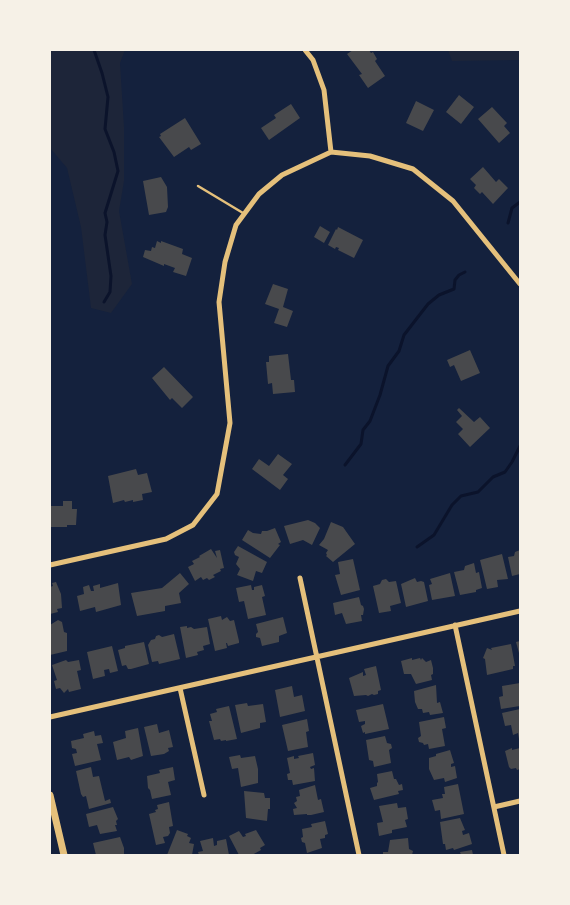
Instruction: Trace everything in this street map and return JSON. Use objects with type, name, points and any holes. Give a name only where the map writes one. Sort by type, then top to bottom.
[{"type":"street","points":[[305,50],[313,60],[324,90],[331,152]]},
{"type":"street","points":[[50,565],[166,539],[193,525],[217,494],[230,423],[219,302],[224,262],[236,225],[259,194],[282,175],[331,152],[370,156],[413,169],[453,202],[520,284]]},
{"type":"street","points":[[300,578],[359,855]]},
{"type":"street","points":[[50,718],[520,611]]},
{"type":"street","points":[[455,626],[504,855]]},
{"type":"street","points":[[180,688],[204,794]]},
{"type":"street","points":[[50,795],[64,855]]},
{"type":"street","points":[[494,807],[520,801]]},
{"type":"lane","points":[[198,186],[244,214]]},
{"type":"shaded area","points":[[50,50],[125,50],[120,63],[124,127],[124,181],[119,211],[132,284],[111,313],[91,308],[81,227],[67,168],[50,148]]},
{"type":"shaded area","points":[[448,50],[520,50],[520,60],[452,61]]},
{"type":"building","points":[[353,50],[369,50],[371,53],[373,52],[377,59],[375,61],[385,76],[368,88],[359,75],[362,74],[347,54]]},
{"type":"building","points":[[459,95],[474,107],[461,124],[446,112]]},
{"type":"building","points":[[416,101],[434,110],[423,131],[406,123]]},
{"type":"building","points":[[291,104],[300,118],[269,140],[261,128],[276,118],[274,115]]},
{"type":"building","points":[[492,107],[507,123],[504,126],[510,133],[499,143],[478,119]]},
{"type":"building","points":[[185,118],[201,144],[191,150],[189,147],[174,157],[159,137],[161,136],[160,134]]},
{"type":"building","points":[[483,167],[496,182],[499,179],[508,188],[493,204],[482,192],[480,194],[474,188],[476,185],[470,179]]},
{"type":"building","points":[[161,177],[167,187],[168,207],[166,212],[149,215],[143,181]]},
{"type":"building","points":[[320,226],[330,232],[324,243],[314,237]]},
{"type":"building","points":[[338,227],[363,240],[354,258],[338,250],[339,248],[336,247],[335,249],[328,245]]},
{"type":"building","points":[[157,241],[183,249],[182,254],[192,258],[186,276],[173,272],[175,268],[164,264],[164,266],[143,257],[145,250],[151,251],[152,247],[155,248]]},
{"type":"building","points":[[273,284],[288,289],[283,307],[293,311],[287,327],[274,323],[279,309],[265,304]]},
{"type":"building","points":[[470,350],[480,373],[461,381],[454,365],[450,367],[447,360]]},
{"type":"building","points":[[288,354],[291,380],[294,380],[295,392],[273,394],[272,383],[268,384],[266,362],[269,362],[269,356]]},
{"type":"building","points":[[164,367],[193,397],[182,408],[172,398],[170,400],[152,378]]},
{"type":"building","points":[[459,408],[474,422],[480,417],[490,428],[470,447],[458,434],[463,429],[456,422],[462,416],[457,410]]},
{"type":"building","points":[[278,454],[292,464],[283,475],[288,479],[280,490],[252,469],[259,459],[269,466]]},
{"type":"building","points":[[136,469],[138,475],[147,473],[152,492],[142,494],[143,500],[125,502],[124,500],[113,503],[108,476]]},
{"type":"building","points":[[63,501],[72,501],[72,509],[77,509],[76,525],[51,527],[50,506],[63,506]]},
{"type":"building","points":[[308,520],[320,528],[312,545],[303,540],[290,544],[284,526]]},
{"type":"building","points":[[331,522],[343,527],[355,544],[333,562],[326,556],[328,550],[319,545],[324,539]]},
{"type":"building","points":[[275,528],[281,542],[270,558],[242,540],[248,530],[261,534],[262,531]]},
{"type":"building","points":[[238,546],[267,562],[262,573],[256,571],[253,581],[237,575],[240,569],[236,564],[239,557],[234,552]]},
{"type":"building","points":[[211,549],[217,558],[215,551],[220,550],[224,568],[220,569],[221,571],[213,575],[215,577],[209,580],[207,578],[203,580],[201,577],[195,581],[188,567],[194,564],[192,561]]},
{"type":"building","points":[[520,550],[520,574],[512,576],[508,557],[514,556],[515,552]]},
{"type":"building","points":[[502,554],[508,579],[497,580],[498,587],[487,589],[480,560]]},
{"type":"building","points":[[353,559],[360,590],[341,595],[335,575],[340,574],[338,562]]},
{"type":"building","points":[[474,563],[476,573],[479,572],[482,588],[476,590],[476,592],[460,595],[454,572],[464,570],[465,566]]},
{"type":"building","points":[[180,573],[189,584],[179,593],[181,603],[165,606],[165,611],[137,616],[131,593],[162,588]]},
{"type":"building","points":[[450,573],[455,596],[432,600],[429,585],[432,584],[430,579]]},
{"type":"building","points":[[415,578],[417,582],[424,582],[428,601],[406,607],[401,584]]},
{"type":"building","points":[[386,579],[389,582],[396,581],[401,603],[390,606],[391,611],[379,613],[373,586],[380,584],[382,580]]},
{"type":"building","points":[[56,582],[61,594],[62,608],[57,609],[58,612],[50,614],[50,587],[53,586],[52,583]]},
{"type":"building","points":[[118,583],[121,605],[96,612],[95,607],[80,611],[77,596],[84,594],[83,587],[89,585],[91,591],[94,591],[93,586],[100,584],[100,588]]},
{"type":"building","points":[[251,585],[252,590],[254,590],[254,587],[262,585],[265,596],[262,597],[266,615],[248,619],[244,601],[239,602],[236,588]]},
{"type":"building","points":[[359,597],[364,609],[363,615],[361,615],[362,621],[346,624],[342,613],[335,615],[333,603]]},
{"type":"building","points":[[221,616],[222,620],[227,617],[230,621],[234,620],[239,643],[228,646],[226,643],[227,648],[215,651],[208,619]]},
{"type":"building","points":[[283,617],[287,633],[279,636],[279,642],[262,646],[260,638],[256,637],[258,632],[256,624]]},
{"type":"building","points":[[58,620],[62,622],[64,632],[67,633],[67,651],[50,655],[50,625]]},
{"type":"building","points":[[187,626],[187,628],[191,627],[194,629],[207,627],[210,644],[203,646],[204,650],[197,652],[198,655],[186,658],[180,627]]},
{"type":"building","points":[[174,634],[180,659],[159,664],[158,661],[152,662],[148,645],[151,640],[159,635],[162,637]]},
{"type":"building","points":[[520,641],[520,653],[519,653],[516,642]]},
{"type":"building","points":[[144,642],[149,664],[131,669],[128,669],[126,665],[122,666],[118,650],[125,648],[125,646]]},
{"type":"building","points":[[511,644],[515,666],[513,666],[513,669],[487,675],[485,659],[483,658],[487,648],[492,650],[491,648]]},
{"type":"building","points":[[112,646],[118,671],[110,673],[109,669],[104,670],[105,676],[93,679],[87,652]]},
{"type":"building","points":[[412,658],[412,660],[420,658],[421,660],[422,658],[426,662],[431,660],[433,668],[432,680],[416,684],[411,674],[404,674],[401,661]]},
{"type":"building","points":[[66,660],[68,662],[79,660],[81,670],[77,671],[81,689],[69,692],[68,689],[64,693],[60,688],[56,689],[54,681],[57,680],[52,665]]},
{"type":"building","points":[[376,666],[381,690],[378,691],[378,694],[374,695],[354,696],[349,678],[363,672],[363,676],[366,675],[364,669]]},
{"type":"building","points":[[520,683],[520,706],[501,709],[499,697],[503,696],[502,686]]},
{"type":"building","points":[[436,685],[437,703],[440,702],[443,713],[430,715],[429,712],[423,713],[422,709],[418,709],[415,702],[414,691]]},
{"type":"building","points":[[292,686],[294,697],[302,695],[305,711],[280,717],[275,690]]},
{"type":"building","points":[[247,703],[248,706],[263,704],[266,722],[260,723],[260,728],[241,733],[235,705]]},
{"type":"building","points":[[383,704],[389,729],[363,733],[361,726],[365,724],[365,721],[359,722],[356,710]]},
{"type":"building","points":[[229,706],[237,739],[226,741],[214,740],[209,721],[212,721],[210,714],[217,712],[216,709]]},
{"type":"building","points":[[520,709],[519,739],[518,733],[513,735],[511,725],[505,726],[502,713]]},
{"type":"building","points":[[444,717],[446,728],[442,729],[445,746],[429,749],[428,744],[424,745],[419,742],[418,738],[421,736],[419,722]]},
{"type":"building","points":[[307,719],[309,731],[306,732],[308,747],[288,751],[282,725]]},
{"type":"building","points":[[157,724],[159,733],[169,730],[173,747],[168,748],[169,751],[164,754],[151,756],[144,727]]},
{"type":"building","points":[[138,728],[143,756],[131,760],[129,757],[117,760],[113,742],[126,738],[125,731]]},
{"type":"building","points":[[94,731],[95,736],[101,735],[103,743],[97,744],[101,760],[75,766],[72,754],[77,753],[76,749],[72,748],[71,741],[84,738],[83,734]]},
{"type":"building","points":[[385,736],[387,743],[391,744],[392,748],[389,750],[391,763],[374,767],[373,761],[369,760],[366,740]]},
{"type":"building","points":[[512,748],[512,750],[520,748],[520,769],[517,770],[516,768],[511,769],[509,767],[505,751]]},
{"type":"building","points":[[450,750],[454,763],[451,764],[451,767],[455,766],[457,778],[445,782],[444,778],[434,780],[429,769],[429,758]]},
{"type":"building","points":[[313,753],[315,765],[310,767],[311,769],[314,768],[315,781],[293,785],[292,780],[288,780],[287,774],[290,773],[287,758],[294,756],[294,759],[299,758],[298,756]]},
{"type":"building","points":[[240,755],[241,758],[255,756],[258,769],[258,783],[241,787],[238,768],[232,769],[229,757]]},
{"type":"building","points":[[91,767],[93,777],[99,776],[105,801],[110,799],[111,803],[89,809],[86,796],[83,797],[81,794],[76,771]]},
{"type":"building","points":[[173,767],[175,780],[168,782],[171,795],[152,799],[148,788],[147,776],[160,773],[159,770]]},
{"type":"building","points":[[392,771],[394,779],[396,779],[399,785],[402,784],[403,790],[398,791],[399,794],[374,800],[370,788],[377,786],[377,774]]},
{"type":"building","points":[[458,784],[464,814],[441,819],[440,810],[435,811],[432,800],[443,798],[442,794],[445,794],[444,787]]},
{"type":"building","points":[[315,785],[318,800],[321,799],[324,812],[311,815],[294,815],[293,809],[297,808],[294,803],[297,801],[296,797],[300,796],[299,790]]},
{"type":"building","points":[[244,791],[264,793],[265,798],[270,798],[267,821],[246,818]]},
{"type":"building","points":[[169,802],[173,826],[169,827],[170,833],[168,836],[163,837],[165,843],[156,845],[149,814],[156,812],[155,810],[158,809],[157,805]]},
{"type":"building","points":[[397,803],[398,808],[406,807],[408,819],[405,820],[407,827],[392,830],[392,833],[379,836],[377,823],[383,822],[379,806]]},
{"type":"building","points":[[113,807],[118,819],[116,821],[117,825],[115,825],[117,831],[100,834],[97,825],[89,827],[86,814]]},
{"type":"building","points":[[460,818],[465,830],[462,831],[463,835],[469,833],[472,844],[454,850],[453,848],[446,850],[445,844],[443,844],[440,822]]},
{"type":"building","points":[[325,821],[328,834],[325,835],[325,838],[320,839],[322,848],[307,853],[305,843],[302,842],[301,838],[303,837],[302,829],[312,827],[311,824]]},
{"type":"building","points":[[177,830],[188,834],[187,836],[191,838],[189,843],[194,844],[192,855],[167,855]]},
{"type":"building","points":[[256,830],[265,845],[260,848],[261,850],[252,855],[239,855],[229,836],[239,831],[243,837],[246,836],[245,834]]},
{"type":"building","points":[[120,837],[124,854],[96,855],[93,843]]},
{"type":"building","points":[[213,838],[214,846],[217,845],[217,841],[226,839],[229,855],[199,855],[198,852],[203,851],[200,841]]},
{"type":"building","points":[[408,838],[409,849],[413,851],[412,855],[383,855],[383,852],[388,852],[390,840]]},
{"type":"building","points":[[472,850],[473,855],[461,855],[460,852]]},
{"type":"waterway","points":[[94,50],[108,97],[105,129],[114,152],[118,171],[105,213],[107,222],[105,235],[111,276],[110,292],[104,302]]},
{"type":"waterway","points":[[508,223],[512,208],[520,202]]},
{"type":"waterway","points":[[345,465],[361,444],[363,430],[370,421],[388,366],[399,351],[404,335],[428,304],[439,295],[454,289],[455,280],[465,272]]},
{"type":"waterway","points":[[417,547],[434,535],[452,505],[461,496],[478,492],[493,477],[505,472],[520,446]]}]
